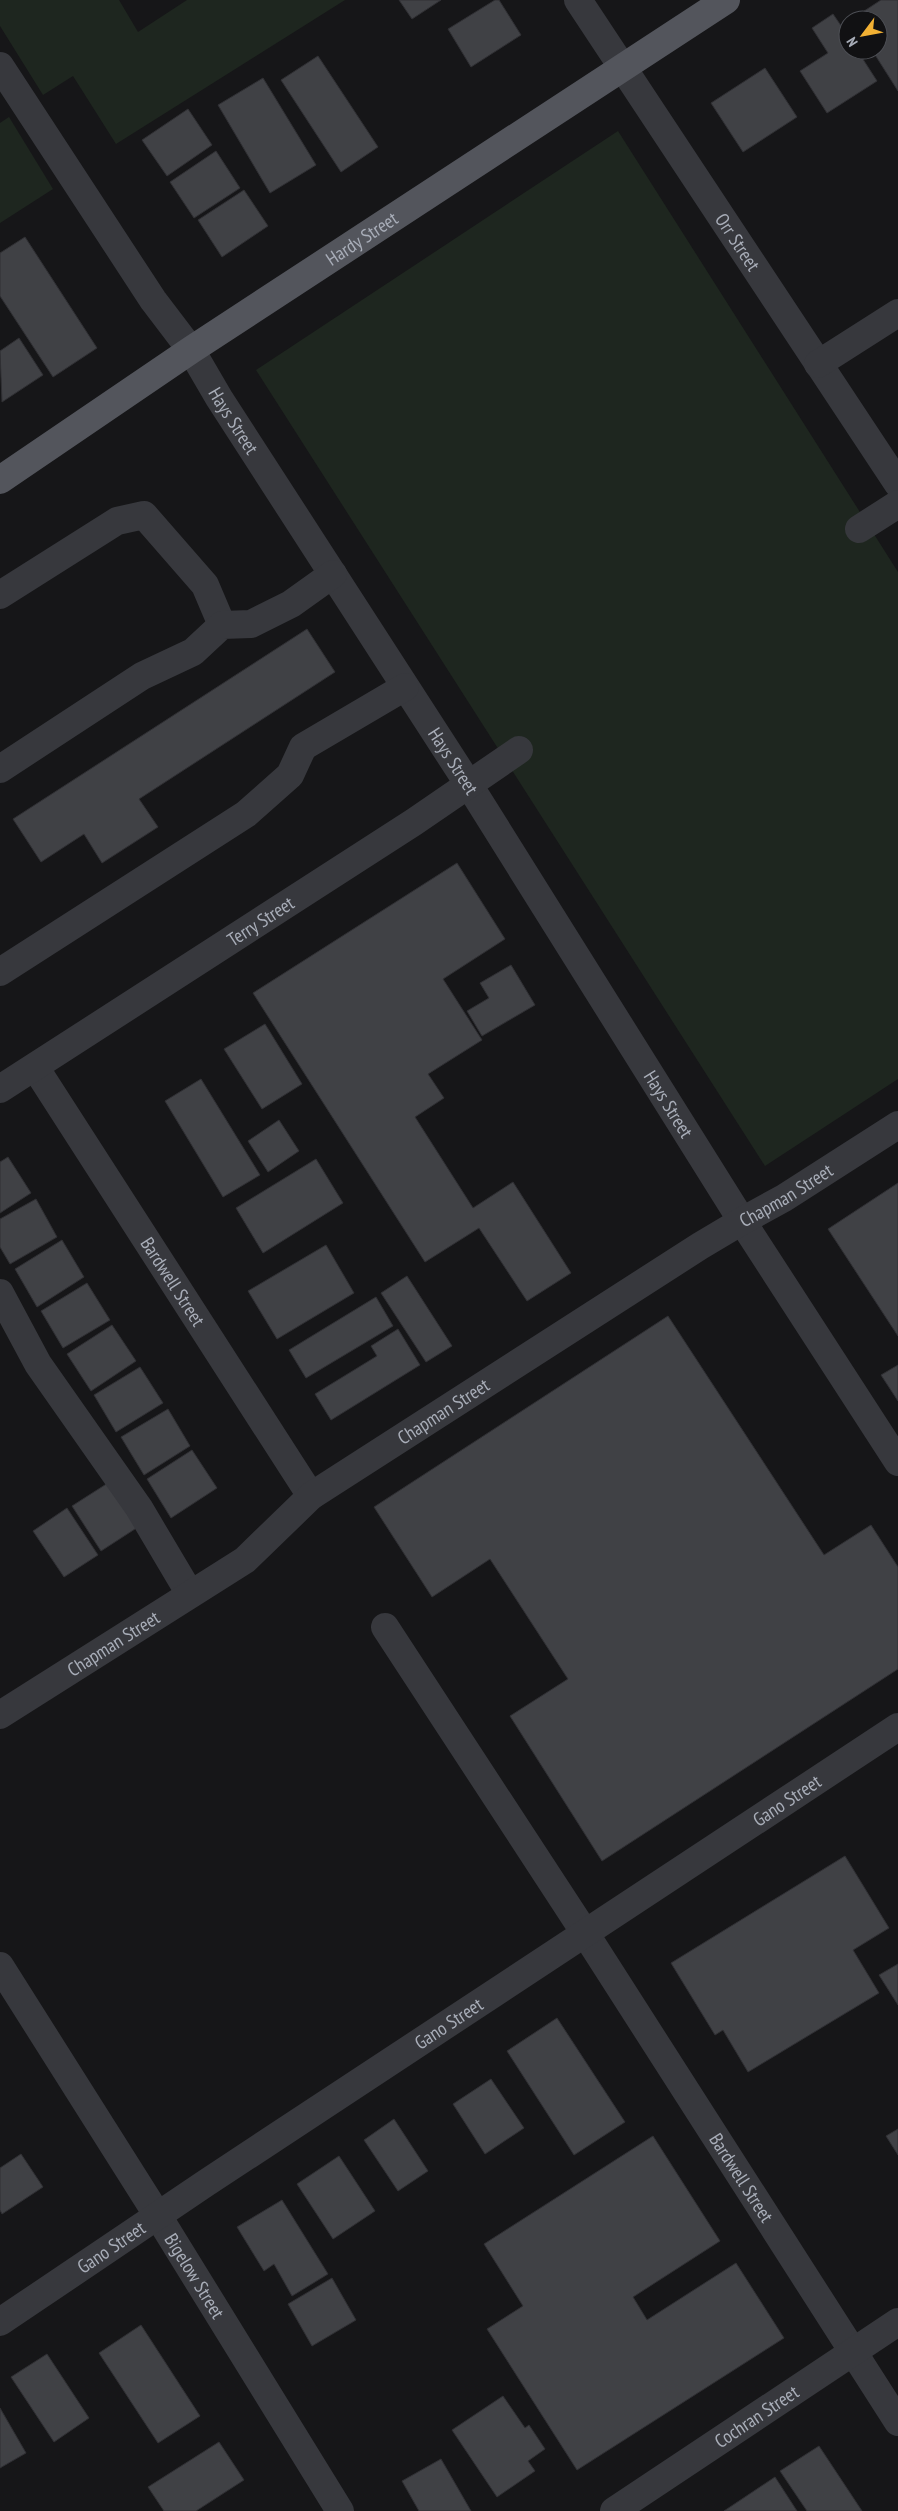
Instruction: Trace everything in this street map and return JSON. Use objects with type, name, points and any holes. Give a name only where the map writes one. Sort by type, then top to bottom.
[{"type":"main road","name":"Hardy Street","points":[[0,480],[191,350],[726,0]]},
{"type":"street","name":"Orr Street","points":[[578,0],[898,484]]},
{"type":"street","name":"Hays Street","points":[[0,66],[153,300],[191,350],[219,398],[469,785],[742,1221],[898,1462]]},
{"type":"street","points":[[818,364],[898,313]]},
{"type":"street","points":[[859,529],[898,504]]},
{"type":"street","points":[[0,595],[117,521],[144,515],[206,585],[222,624]]},
{"type":"street","points":[[0,770],[142,676],[193,652],[222,624],[251,624],[291,604],[332,574]]},
{"type":"street","points":[[0,972],[246,814],[290,775],[303,747],[406,687]]},
{"type":"street","name":"Terry Street","points":[[0,1089],[469,785],[519,750]]},
{"type":"street","name":"Bardwell Street","points":[[35,1067],[311,1496]]},
{"type":"street","name":"Chapman Street","points":[[0,1715],[245,1560],[311,1496],[742,1221],[784,1198],[898,1125]]},
{"type":"street","points":[[0,1293],[38,1364],[139,1508],[190,1594]]},
{"type":"street","name":"Bardwell Street","points":[[385,1627],[585,1933],[898,2422]]},
{"type":"street","name":"Gano Street","points":[[0,2322],[898,1727]]},
{"type":"street","name":"Bigelow Street","points":[[0,1966],[158,2216],[340,2511]]},
{"type":"street","name":"Cochran Street","points":[[614,2511],[898,2322]]},
{"type":"shaded area","points":[[0,0],[119,0],[138,32],[187,0],[345,0],[116,144],[73,76],[43,95],[0,26]]},
{"type":"shaded area","points":[[9,117],[53,189],[0,223],[0,123]]},
{"type":"shaded area","points":[[618,131],[898,572],[898,1079],[765,1166],[256,370]]},
{"type":"building","points":[[399,0],[441,0],[412,19]]},
{"type":"building","points":[[495,0],[499,0],[521,35],[471,67],[448,29]]},
{"type":"building","points":[[881,0],[898,0],[898,91],[878,60],[888,60],[888,10],[866,10]]},
{"type":"building","points":[[833,14],[838,21],[838,60],[863,60],[877,81],[827,113],[800,71],[828,53],[812,28]]},
{"type":"building","points":[[318,56],[378,147],[341,172],[281,80]]},
{"type":"building","points":[[765,68],[797,117],[743,152],[711,103]]},
{"type":"building","points":[[263,78],[316,165],[270,193],[218,105]]},
{"type":"building","points":[[188,109],[212,145],[167,176],[142,140]]},
{"type":"building","points":[[216,151],[240,188],[194,218],[170,182]]},
{"type":"building","points":[[244,190],[268,226],[222,257],[198,220]]},
{"type":"building","points":[[25,237],[97,348],[53,377],[0,296],[0,253]]},
{"type":"building","points":[[19,338],[43,375],[2,402],[0,351]]},
{"type":"building","points":[[307,629],[335,672],[139,799],[158,827],[102,863],[84,834],[41,862],[13,819]]},
{"type":"building","points":[[457,863],[505,939],[443,979],[482,1040],[428,1074],[444,1098],[415,1117],[473,1208],[513,1182],[571,1273],[527,1301],[479,1228],[425,1262],[253,993]]},
{"type":"building","points":[[511,965],[535,1005],[482,1036],[467,1011],[489,998],[480,983]]},
{"type":"building","points":[[265,1024],[302,1084],[262,1109],[224,1049]]},
{"type":"building","points":[[201,1079],[260,1175],[223,1197],[165,1101]]},
{"type":"building","points":[[279,1120],[299,1151],[268,1172],[248,1141]]},
{"type":"building","points":[[8,1157],[31,1193],[0,1213],[0,1162]]},
{"type":"building","points":[[316,1159],[343,1203],[263,1253],[236,1208]]},
{"type":"building","points":[[898,1183],[898,1336],[828,1229]]},
{"type":"building","points":[[36,1199],[57,1237],[10,1264],[0,1247],[0,1219]]},
{"type":"building","points":[[62,1240],[84,1277],[37,1307],[15,1269]]},
{"type":"building","points":[[326,1245],[354,1293],[277,1339],[248,1291]]},
{"type":"building","points":[[407,1276],[452,1346],[426,1362],[381,1293]]},
{"type":"building","points":[[87,1283],[110,1320],[63,1348],[41,1311]]},
{"type":"building","points":[[376,1297],[393,1326],[306,1378],[289,1350]]},
{"type":"building","points":[[668,1316],[824,1555],[871,1525],[898,1567],[898,1669],[602,1861],[510,1716],[568,1679],[490,1559],[432,1597],[374,1507]]},
{"type":"building","points":[[112,1325],[136,1361],[91,1391],[67,1354]]},
{"type":"building","points":[[398,1329],[420,1365],[331,1420],[315,1394],[377,1356],[371,1346]]},
{"type":"building","points":[[898,1365],[898,1401],[881,1375]]},
{"type":"building","points":[[140,1367],[163,1403],[116,1432],[94,1395]]},
{"type":"building","points":[[168,1409],[190,1446],[144,1475],[121,1437]]},
{"type":"building","points":[[192,1450],[217,1488],[171,1518],[147,1479]]},
{"type":"building","points":[[108,1483],[138,1527],[101,1551],[72,1506]]},
{"type":"building","points":[[67,1508],[98,1555],[64,1577],[33,1531]]},
{"type":"building","points":[[845,1856],[889,1928],[853,1950],[879,1993],[748,2072],[723,2030],[715,2035],[671,1963]]},
{"type":"building","points":[[898,1964],[898,2005],[879,1975]]},
{"type":"building","points":[[557,2018],[625,2122],[574,2155],[507,2051]]},
{"type":"building","points":[[491,2079],[524,2128],[485,2154],[453,2104]]},
{"type":"building","points":[[394,2119],[428,2171],[398,2191],[364,2140]]},
{"type":"building","points":[[898,2129],[898,2155],[886,2136]]},
{"type":"building","points":[[653,2136],[720,2241],[633,2297],[647,2320],[736,2263],[784,2338],[577,2470],[487,2329],[523,2306],[484,2244]]},
{"type":"building","points":[[21,2154],[43,2187],[2,2214],[0,2210],[0,2168]]},
{"type":"building","points":[[339,2156],[375,2211],[333,2239],[297,2184]]},
{"type":"building","points":[[282,2200],[328,2274],[292,2296],[274,2264],[264,2271],[237,2227]]},
{"type":"building","points":[[332,2278],[356,2320],[312,2346],[288,2304]]},
{"type":"building","points":[[141,2325],[200,2416],[158,2443],[99,2353]]},
{"type":"building","points":[[47,2354],[89,2418],[54,2442],[11,2377]]},
{"type":"building","points":[[503,2396],[525,2428],[529,2425],[545,2449],[528,2461],[535,2471],[497,2497],[452,2430]]},
{"type":"building","points":[[0,2408],[26,2453],[0,2468]]},
{"type":"building","points":[[219,2442],[244,2480],[196,2511],[164,2511],[148,2487]]},
{"type":"building","points":[[819,2446],[862,2511],[807,2511],[780,2471]]},
{"type":"building","points":[[441,2459],[471,2511],[419,2511],[402,2481]]},
{"type":"building","points":[[775,2477],[797,2511],[724,2511]]}]
